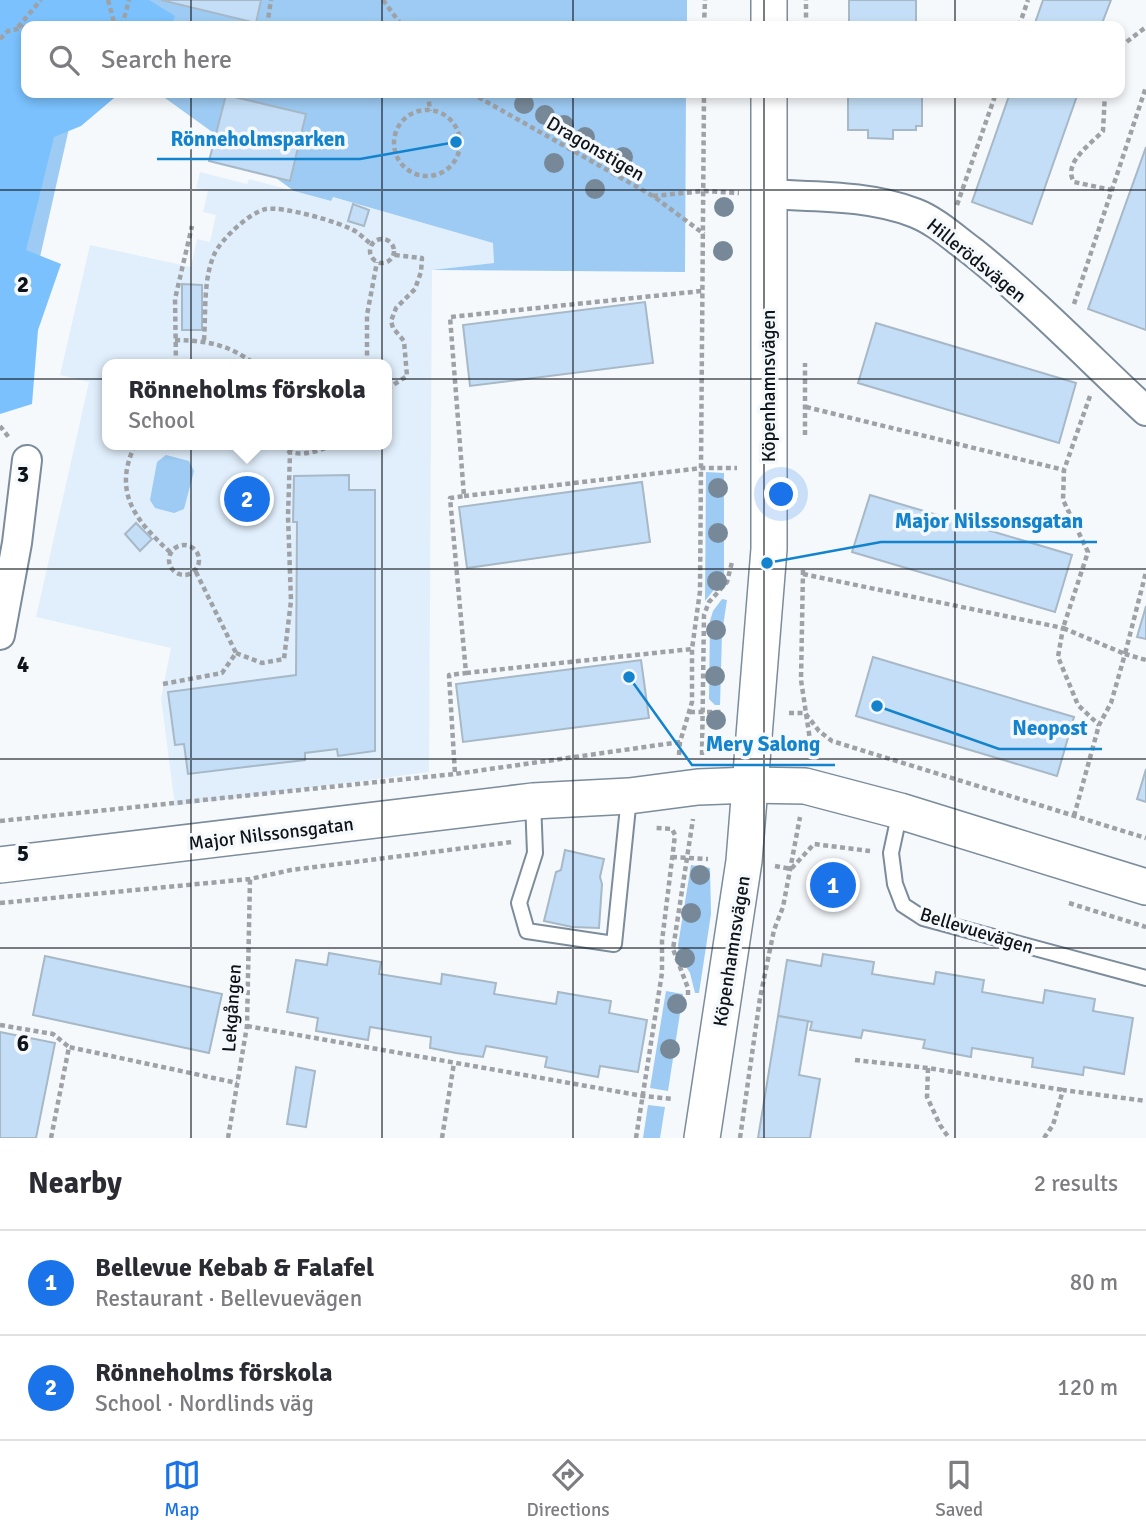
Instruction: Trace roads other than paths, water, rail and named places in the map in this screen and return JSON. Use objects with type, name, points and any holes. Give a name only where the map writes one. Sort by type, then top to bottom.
[{"type":"street","points":[[769,0],[769,21]]},
{"type":"street","name":"Köpenhamnsvägen","points":[[702,1138],[744,861],[769,549],[748,193],[767,98]]},
{"type":"street","name":"Hillerödsvägen","points":[[748,193],[836,197],[880,203],[917,214],[947,232],[993,268],[1146,411]]},
{"type":"street","points":[[0,635],[17,542],[27,460]]},
{"type":"street","points":[[751,785],[805,786],[900,811],[1146,887]]},
{"type":"street","name":"Major Nilssonsgatan","points":[[0,865],[533,801],[627,811],[698,787],[751,785]]},
{"type":"lane","points":[[533,801],[535,853],[519,902],[527,931],[614,944],[627,811]]},
{"type":"lane","name":"Bellevuevägen","points":[[900,811],[891,853],[895,884],[903,905],[922,918],[1146,978]]},
{"type":"place","name":"Rönneholmsparken","points":[[456,142]]},
{"type":"place","name":"Rönneholms förskola","points":[[247,499]]},
{"type":"place","name":"Major Nilssonsgatan","points":[[767,563]]},
{"type":"place","name":"Mery Salong","points":[[629,677]]},
{"type":"place","name":"Neopost","points":[[877,706]]},
{"type":"place","name":"Bellevue Kebab & Falafel","points":[[833,885]]}]
